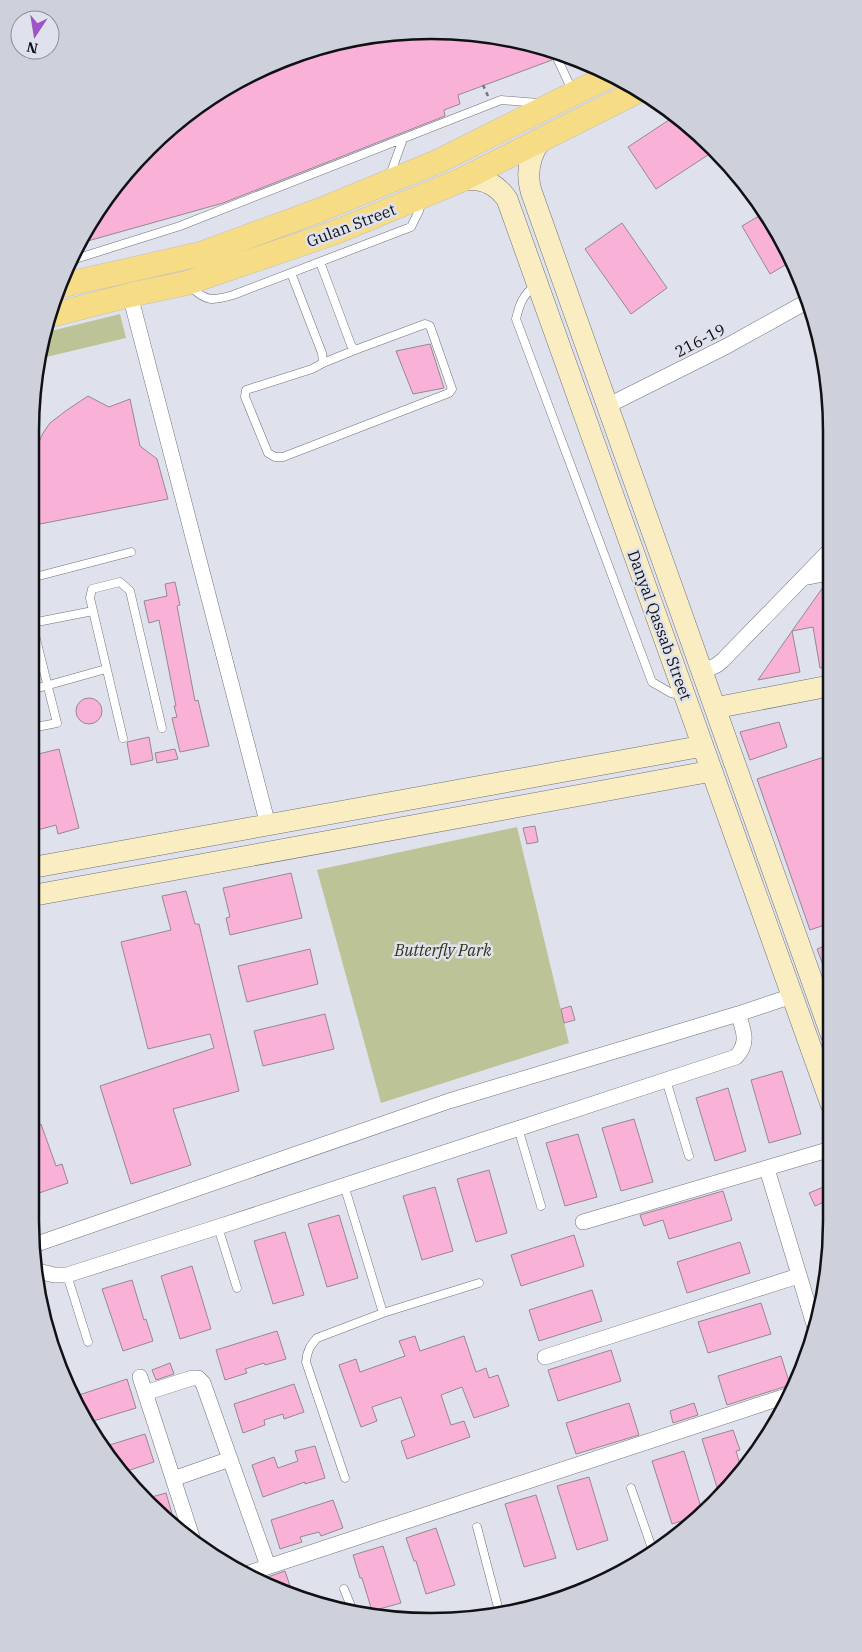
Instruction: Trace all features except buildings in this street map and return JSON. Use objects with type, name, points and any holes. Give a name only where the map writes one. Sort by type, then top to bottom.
[{"type":"main road","name":"Gulan Street","points":[[68,284],[200,254],[320,210],[439,161],[565,98],[599,77]]},
{"type":"main road","name":"Gulan Street","points":[[57,314],[187,283],[336,232],[459,181],[632,94]]},
{"type":"street","name":"Danyal Qassab Street","points":[[540,141],[530,158],[528,168],[529,184],[533,198],[779,888],[823,995]]},
{"type":"street","name":"Danyal Qassab Street","points":[[459,181],[480,179],[490,183],[502,192],[508,203],[823,1082]]},
{"type":"street","points":[[508,203],[512,194],[521,190],[530,194],[533,198]]},
{"type":"street","points":[[130,295],[268,825]]},
{"type":"street","name":"216-19","points":[[607,406],[727,346],[802,304]]},
{"type":"street","points":[[702,672],[723,660],[823,557]]},
{"type":"street","points":[[803,578],[823,574]]},
{"type":"street","points":[[715,708],[823,691]]},
{"type":"street","points":[[39,866],[703,746]]},
{"type":"street","points":[[39,894],[712,771]]},
{"type":"street","points":[[756,895],[779,888]]},
{"type":"street","points":[[40,1243],[449,1100],[738,1014],[792,996]]},
{"type":"street","points":[[42,1272],[54,1275],[67,1275],[736,1057],[742,1050],[744,1043],[744,1031],[738,1014]]},
{"type":"street","points":[[583,1222],[767,1169],[823,1151]]},
{"type":"street","points":[[767,1169],[811,1317]]},
{"type":"street","points":[[545,1357],[798,1276]]},
{"type":"street","points":[[140,1377],[190,1530]]},
{"type":"street","points":[[145,1393],[192,1378],[198,1378],[203,1383],[268,1566]]},
{"type":"street","points":[[254,1571],[781,1398]]},
{"type":"street","points":[[173,1479],[230,1458]]},
{"type":"lane","points":[[79,257],[180,226],[501,100],[565,98],[556,60]]},
{"type":"lane","points":[[386,183],[403,139]]},
{"type":"lane","points":[[187,283],[204,297],[214,300],[233,295],[411,227],[419,211],[423,196]]},
{"type":"lane","points":[[320,262],[351,345],[355,350]]},
{"type":"lane","points":[[291,273],[322,353],[323,363]]},
{"type":"lane","points":[[537,285],[530,289],[519,305],[516,319],[652,682],[671,693],[686,697]]},
{"type":"lane","points":[[425,324],[430,326],[452,389],[449,393],[283,457],[275,457],[268,453],[245,397],[246,390],[312,369],[355,350],[425,324]]},
{"type":"lane","points":[[39,576],[131,552]]},
{"type":"lane","points":[[123,738],[90,598],[92,589],[120,582],[130,591],[162,728]]},
{"type":"lane","points":[[39,620],[93,611]]},
{"type":"lane","points":[[39,652],[57,723],[39,726]]},
{"type":"lane","points":[[39,688],[106,669]]},
{"type":"lane","points":[[666,1080],[689,1156]]},
{"type":"lane","points":[[518,1128],[541,1206]]},
{"type":"lane","points":[[344,1185],[383,1313]]},
{"type":"lane","points":[[218,1227],[237,1288]]},
{"type":"lane","points":[[67,1275],[88,1342]]},
{"type":"lane","points":[[345,1478],[306,1362],[310,1346],[317,1338],[383,1313],[479,1283]]},
{"type":"lane","points":[[631,1488],[651,1546]]},
{"type":"lane","points":[[477,1527],[498,1608]]},
{"type":"lane","points":[[344,1589],[351,1605]]},
{"type":"path","points":[[483,85],[488,98]]},
{"type":"green space","points":[[120,314],[126,338],[46,357],[52,331]]},
{"type":"green space","name":"Butterfly Park","points":[[517,827],[569,1043],[381,1103],[317,870]]}]
